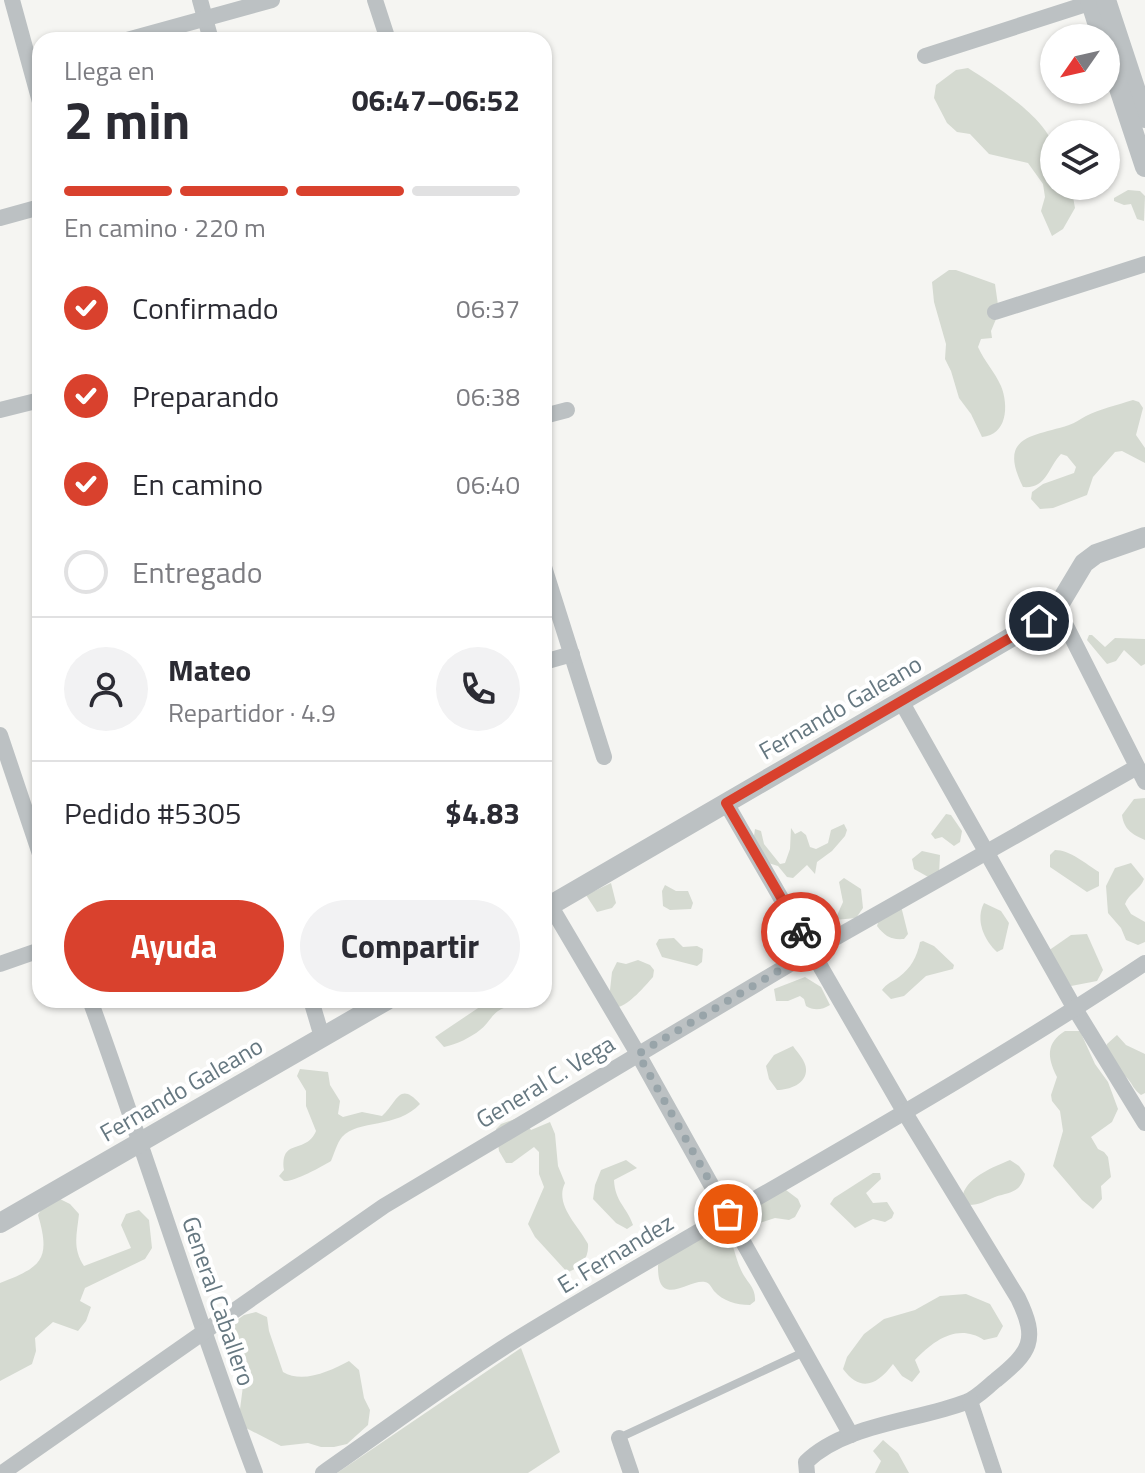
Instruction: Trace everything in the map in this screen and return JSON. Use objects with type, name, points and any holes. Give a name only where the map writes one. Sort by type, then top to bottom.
[{"type":"street","points":[[12,0],[32,56]]},
{"type":"street","points":[[200,0],[209,32]]},
{"type":"street","points":[[154,32],[272,0]]},
{"type":"street","points":[[375,0],[385,32]]},
{"type":"street","points":[[1097,1],[1100,24]]},
{"type":"street","points":[[925,56],[1097,1]]},
{"type":"street","points":[[1097,1],[1145,118]]},
{"type":"street","points":[[1120,91],[1145,167]]},
{"type":"street","points":[[0,218],[32,209]]},
{"type":"street","points":[[995,312],[1145,264]]},
{"type":"street","points":[[0,410],[32,402]]},
{"type":"street","points":[[552,414],[567,410]]},
{"type":"street","name":"Fernando Galeano","points":[[552,904],[1057,608],[1084,563],[1096,554],[1145,537]]},
{"type":"street","points":[[552,592],[604,757]]},
{"type":"street","points":[[1057,608],[1145,782]]},
{"type":"street","points":[[552,660],[572,654]]},
{"type":"street","points":[[901,701],[1075,1009],[1145,1123]]},
{"type":"street","points":[[0,735],[7,780],[32,836]]},
{"type":"street","name":"General C. Vega","points":[[2,1473],[384,1206],[812,951],[1137,767]]},
{"type":"street","points":[[726,803],[1029,1320],[1029,1343],[1021,1360],[970,1401],[851,1435],[812,1456],[806,1462],[807,1473]]},
{"type":"street","points":[[552,915],[638,1054],[851,1435]]},
{"type":"street","points":[[0,964],[32,953]]},
{"type":"street","name":"E. Fernandez","points":[[323,1473],[519,1338],[905,1113],[1145,963]]},
{"type":"street","name":"General Caballero","points":[[93,1008],[142,1143],[203,1333],[255,1473]]},
{"type":"street","points":[[313,1008],[322,1037]]},
{"type":"street","name":"Fernando Galeano","points":[[0,1223],[373,1008]]},
{"type":"street","points":[[970,1401],[994,1473]]},
{"type":"street","points":[[619,1438],[631,1473]]},
{"type":"lane","points":[[619,1438],[804,1352]]},
{"type":"shaded area","points":[[968,68],[1018,103],[1040,124],[1040,180],[1028,163],[989,154],[970,134],[957,132],[947,123],[934,98],[936,85],[956,70]]},
{"type":"shaded area","points":[[1128,190],[1140,191],[1145,196],[1144,221],[1137,219],[1131,204],[1114,201],[1120,200],[1120,195]]},
{"type":"shaded area","points":[[1044,200],[1074,200],[1075,208],[1063,229],[1052,236],[1041,211]]},
{"type":"shaded area","points":[[949,270],[995,284],[999,312],[991,331],[992,338],[981,339],[978,347],[1001,386],[1005,410],[997,431],[982,437],[959,398],[945,359],[946,344],[934,302],[932,282]]},
{"type":"shaded area","points":[[1133,400],[1143,408],[1136,435],[1145,448],[1145,463],[1122,451],[1115,452],[1093,477],[1087,495],[1053,508],[1040,509],[1031,499],[1032,492],[1043,484],[1074,473],[1076,467],[1067,456],[1061,454],[1042,481],[1031,487],[1023,487],[1014,457],[1017,448],[1032,436]]},
{"type":"shaded area","points":[[1089,635],[1105,647],[1115,638],[1145,639],[1145,664],[1141,666],[1124,650],[1116,661],[1107,664],[1087,640]]},
{"type":"shaded area","points":[[1145,798],[1145,840],[1130,831],[1122,815],[1134,799]]},
{"type":"shaded area","points":[[946,814],[951,815],[962,831],[960,842],[954,846],[942,837],[935,839],[931,834]]},
{"type":"shaded area","points":[[844,824],[847,830],[845,836],[817,862],[815,874],[807,865],[793,878],[787,877],[778,866],[765,862],[754,836],[755,829],[761,831],[764,844],[780,864],[785,863],[790,849],[791,828],[795,834],[801,831],[806,835],[810,847],[816,849],[828,843],[831,830]]},
{"type":"shaded area","points":[[1055,850],[1072,855],[1099,872],[1099,886],[1087,892],[1050,867],[1050,855]]},
{"type":"shaded area","points":[[922,851],[940,855],[939,874],[930,878],[914,869],[912,859]]},
{"type":"shaded area","points":[[1131,863],[1144,879],[1125,904],[1131,914],[1145,922],[1145,942],[1138,945],[1126,940],[1121,928],[1108,913],[1106,886],[1115,868]]},
{"type":"shaded area","points":[[844,878],[861,889],[863,908],[856,918],[835,920],[843,902],[839,882]]},
{"type":"shaded area","points":[[611,883],[616,903],[612,908],[597,912],[586,895]]},
{"type":"shaded area","points":[[665,885],[676,891],[688,891],[693,903],[691,909],[670,910],[663,906],[662,891]]},
{"type":"shaded area","points":[[900,902],[908,934],[904,939],[895,939],[888,937],[877,926],[879,919]]},
{"type":"shaded area","points":[[984,903],[1001,911],[1009,923],[1003,949],[997,952],[982,929],[980,916]]},
{"type":"shaded area","points":[[1087,934],[1103,970],[1097,981],[1071,986],[1048,951],[1071,935]]},
{"type":"shaded area","points":[[674,938],[683,947],[703,949],[702,962],[697,966],[662,957],[656,944],[659,939]]},
{"type":"shaded area","points":[[923,941],[934,946],[954,965],[953,969],[926,976],[904,996],[891,999],[882,990],[907,970]]},
{"type":"shaded area","points":[[638,960],[650,965],[654,970],[653,977],[632,999],[618,1007],[609,999],[612,972],[617,962],[626,964]]},
{"type":"shaded area","points":[[805,977],[821,987],[830,1005],[812,1009],[800,996],[788,1001],[776,1001],[774,989]]},
{"type":"shaded area","points":[[478,1008],[503,1008],[476,1033],[454,1044],[444,1047],[435,1037]]},
{"type":"shaded area","points":[[1065,1031],[1080,1031],[1095,1064],[1108,1082],[1118,1109],[1112,1122],[1091,1137],[1098,1149],[1108,1157],[1111,1177],[1101,1186],[1102,1199],[1093,1209],[1053,1166],[1063,1131],[1060,1111],[1051,1095],[1057,1077],[1050,1051],[1054,1040]]},
{"type":"shaded area","points":[[1117,1035],[1126,1045],[1145,1054],[1145,1093],[1141,1095],[1105,1050]]},
{"type":"shaded area","points":[[793,1046],[805,1063],[806,1074],[796,1085],[777,1090],[769,1079],[766,1066],[774,1055]]},
{"type":"shaded area","points":[[300,1069],[328,1072],[330,1085],[340,1101],[338,1114],[343,1117],[362,1112],[382,1116],[403,1094],[413,1097],[420,1104],[400,1117],[349,1131],[340,1139],[331,1161],[301,1177],[284,1181],[279,1176],[284,1170],[286,1153],[306,1143],[316,1131],[306,1106],[306,1091],[297,1076]]},
{"type":"shaded area","points":[[521,1117],[531,1130],[550,1122],[555,1134],[558,1166],[565,1183],[562,1191],[565,1207],[588,1244],[583,1262],[572,1271],[567,1272],[535,1237],[528,1224],[544,1187],[539,1174],[539,1152],[534,1147],[512,1163],[506,1163],[499,1151],[496,1129]]},
{"type":"shaded area","points":[[626,1160],[637,1168],[614,1180],[617,1194],[633,1225],[627,1229],[616,1223],[593,1199],[601,1170]]},
{"type":"shaded area","points":[[1010,1160],[1025,1174],[1018,1188],[969,1205],[963,1194],[971,1182]]},
{"type":"shaded area","points":[[873,1173],[880,1173],[881,1179],[866,1193],[873,1203],[887,1202],[894,1213],[885,1222],[873,1219],[855,1228],[830,1204],[834,1198]]},
{"type":"shaded area","points":[[782,1187],[798,1199],[801,1206],[795,1217],[789,1220],[775,1218],[743,1226],[741,1219],[745,1213]]},
{"type":"shaded area","points":[[58,1198],[70,1204],[79,1214],[77,1247],[84,1266],[131,1248],[121,1225],[126,1214],[139,1210],[149,1220],[152,1248],[145,1259],[85,1288],[80,1301],[91,1307],[78,1331],[53,1322],[35,1338],[36,1351],[32,1364],[0,1381],[0,1283],[25,1272],[40,1260],[43,1242],[38,1215],[45,1203]]},
{"type":"shaded area","points":[[719,1229],[726,1231],[741,1270],[754,1292],[755,1301],[750,1305],[726,1300],[705,1282],[668,1290],[659,1279],[658,1265],[667,1254]]},
{"type":"shaded area","points":[[966,1294],[990,1304],[1003,1326],[997,1337],[984,1340],[965,1333],[938,1340],[915,1360],[920,1372],[912,1382],[902,1376],[893,1364],[875,1381],[863,1384],[843,1369],[847,1357],[864,1334],[884,1319],[915,1310],[940,1296]]},
{"type":"shaded area","points":[[256,1312],[267,1317],[283,1372],[299,1377],[308,1376],[349,1361],[359,1370],[364,1398],[370,1410],[368,1425],[347,1444],[334,1447],[308,1443],[281,1446],[246,1428],[239,1417],[244,1378],[223,1345],[223,1330],[244,1315]]},
{"type":"shaded area","points":[[521,1348],[560,1452],[528,1473],[337,1473]]},
{"type":"shaded area","points":[[883,1440],[898,1453],[909,1473],[875,1473],[881,1461],[873,1451]]},
{"type":"way so far","points":[[728,1214],[638,1054],[812,951],[801,932]]},
{"type":"route","points":[[801,932],[726,803],[1039,621]]}]
